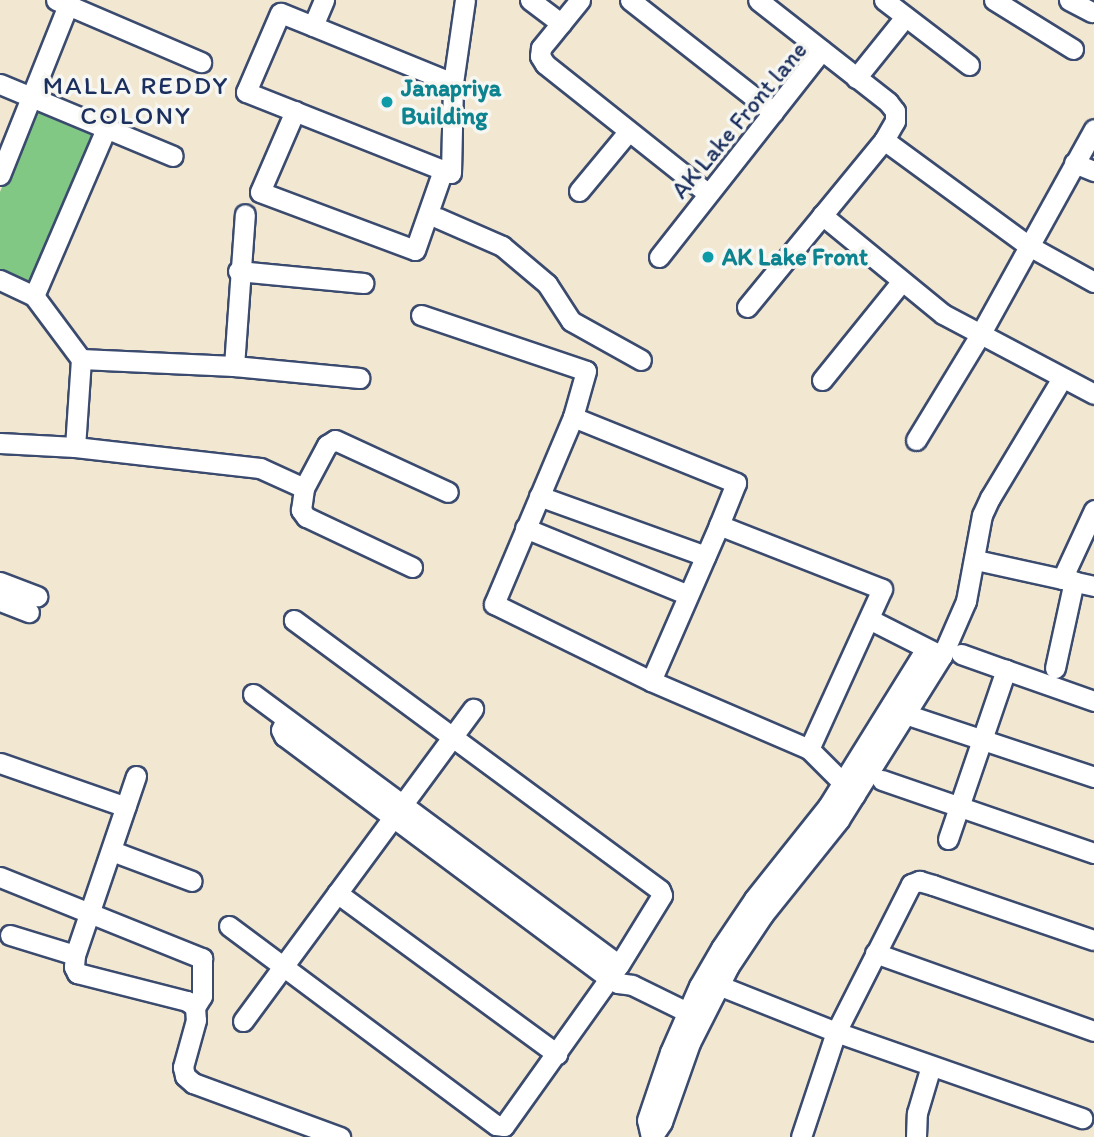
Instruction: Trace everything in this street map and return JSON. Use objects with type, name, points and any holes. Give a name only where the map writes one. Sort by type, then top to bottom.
[{"type":"street","points":[[313,26],[324,0]]},
{"type":"street","points":[[453,83],[280,13],[246,92],[452,173],[453,83],[465,0]]},
{"type":"street","points":[[530,0],[561,23]]},
{"type":"street","points":[[580,0],[541,48],[540,56],[545,64],[707,193]]},
{"type":"street","points":[[630,0],[773,112]]},
{"type":"street","points":[[758,0],[822,50]]},
{"type":"street","points":[[884,0],[969,65]]},
{"type":"street","points":[[994,0],[1073,48]]},
{"type":"street","points":[[1069,0],[1092,12]]},
{"type":"street","points":[[0,175],[32,98],[62,2],[201,62]]},
{"type":"street","points":[[856,78],[905,17]]},
{"type":"street","name":"AK Lake Front lane","points":[[659,257],[822,50],[888,102],[895,111],[895,121],[884,140]]},
{"type":"street","points":[[0,84],[173,156]]},
{"type":"street","points":[[295,111],[260,192],[415,250],[443,170]]},
{"type":"street","points":[[38,301],[106,129]]},
{"type":"street","points":[[916,440],[981,333],[1094,130]]},
{"type":"street","points":[[579,191],[628,132]]},
{"type":"street","points":[[747,307],[884,140],[1029,246],[1094,282]]},
{"type":"street","points":[[1074,163],[1094,171]]},
{"type":"street","points":[[233,366],[238,271],[245,214]]},
{"type":"street","points":[[822,215],[943,314],[1094,394]]},
{"type":"street","points":[[438,218],[502,246],[547,284],[572,321],[641,360]]},
{"type":"street","points":[[238,271],[363,283]]},
{"type":"street","points":[[0,280],[38,301],[81,359],[75,447]]},
{"type":"street","points":[[822,380],[902,281]]},
{"type":"street","points":[[421,315],[586,371],[573,417],[494,604],[651,681],[809,749],[849,789]]},
{"type":"street","points":[[81,359],[233,366],[359,378]]},
{"type":"street","points":[[652,1137],[663,1122],[711,982],[748,907],[849,789],[952,655],[976,560],[980,525],[990,498],[1062,378]]},
{"type":"street","points":[[573,417],[736,483],[651,681]]},
{"type":"street","points":[[412,567],[306,517],[301,510],[304,488],[327,445],[335,440],[448,492]]},
{"type":"street","points":[[0,443],[75,447],[260,468],[304,488]]},
{"type":"street","points":[[539,496],[706,556]]},
{"type":"street","points":[[1055,668],[1068,580],[1094,510]]},
{"type":"street","points":[[719,525],[882,589],[809,749]]},
{"type":"street","points":[[525,528],[688,595]]},
{"type":"street","points":[[976,560],[1094,586]]},
{"type":"street","points":[[0,582],[33,604],[0,601]]},
{"type":"street","points":[[869,619],[952,655],[1006,670],[1094,701]]},
{"type":"street","points":[[229,926],[496,1125],[504,1126],[511,1121],[660,902],[660,890],[294,620]]},
{"type":"street","points":[[849,789],[922,655],[952,655]]},
{"type":"street","points":[[948,839],[1006,670]]},
{"type":"street","points":[[253,694],[397,811],[615,969],[632,985],[687,1012]]},
{"type":"street","points":[[243,1021],[473,709]]},
{"type":"street","points":[[908,715],[1094,777]]},
{"type":"street","points":[[0,763],[126,807]]},
{"type":"street","points":[[136,776],[75,955],[77,973],[187,1001],[195,1007]]},
{"type":"street","points":[[882,780],[1094,853]]},
{"type":"street","points":[[112,850],[192,881]]},
{"type":"street","points":[[0,877],[202,958],[202,996],[195,1007],[196,1020],[183,1067],[185,1076],[193,1083],[310,1132],[340,1137]]},
{"type":"street","points":[[801,1137],[836,1032],[905,890],[911,884],[919,881],[1094,940]]},
{"type":"street","points":[[337,893],[556,1054]]},
{"type":"street","points":[[10,935],[75,955]]},
{"type":"street","points":[[874,953],[1094,1031]]},
{"type":"street","points":[[652,1137],[648,1120],[651,1108],[687,1012],[711,982]]},
{"type":"street","points":[[711,982],[836,1032],[1082,1118]]},
{"type":"street","points":[[916,1137],[917,1113],[931,1066]]},
{"type":"green space","points":[[35,105],[100,132],[34,284],[0,270],[0,192]]},
{"type":"place","name":"Janapriya Building","points":[[387,102]]},
{"type":"place","name":"AK Lake Front","points":[[708,257]]},
{"type":"district","name":"MALLA REDDY COLONY","points":[[136,101]]}]
